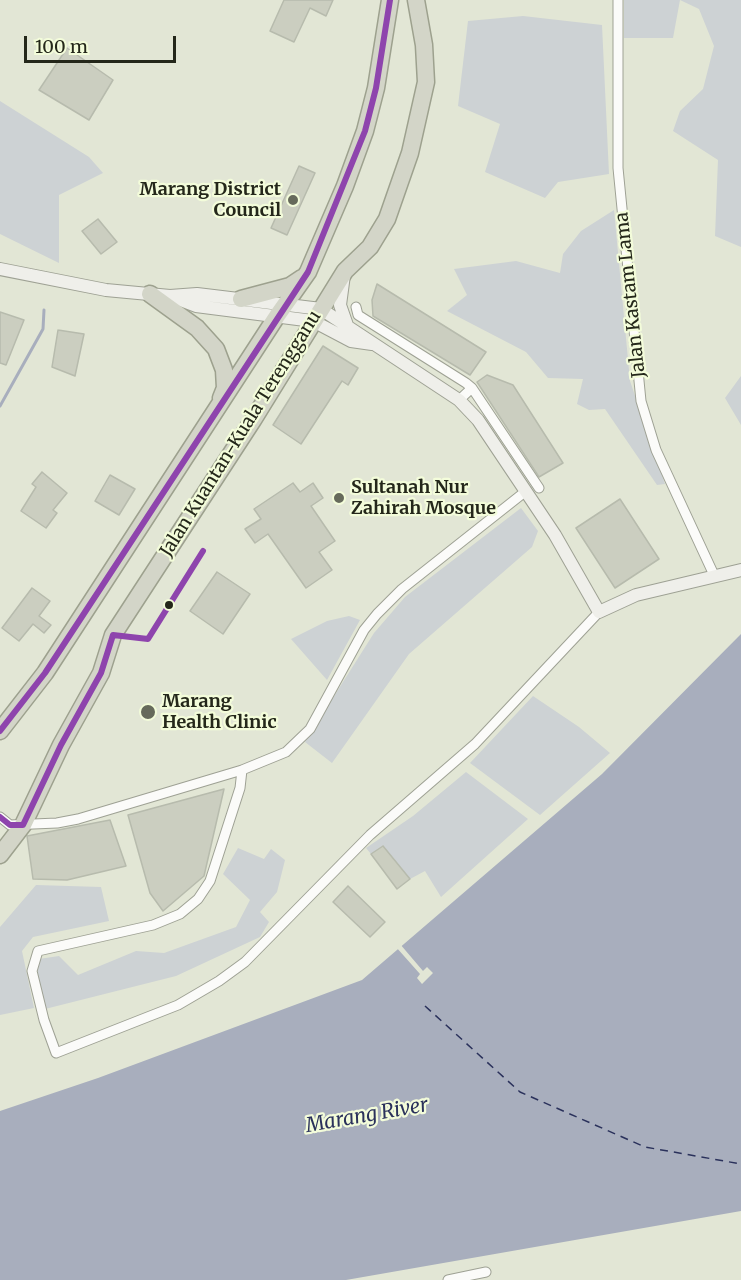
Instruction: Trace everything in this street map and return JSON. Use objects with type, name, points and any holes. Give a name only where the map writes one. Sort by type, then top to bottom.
[{"type":"highway","name":"Jalan Kuantan-Kuala Terengganu","points":[[0,731],[45,673],[308,272],[345,186],[365,131],[376,88],[390,0]]},
{"type":"highway","name":"Jalan Kuantan-Kuala Terengganu","points":[[0,855],[22,825],[61,745],[100,673],[113,635],[254,420],[345,271],[370,247],[387,219],[410,153],[426,82],[424,45],[416,0]]},
{"type":"highway","points":[[241,299],[290,286],[308,272]]},
{"type":"highway","points":[[150,294],[197,328],[216,350],[224,370],[225,384],[216,410]]},
{"type":"street","name":"Jalan Kastam Lama","points":[[618,0],[618,168],[641,401],[656,450],[714,575]]},
{"type":"street","points":[[0,269],[106,290],[170,296],[197,294],[241,299],[281,310]]},
{"type":"street","points":[[345,271],[340,305],[347,325]]},
{"type":"street","points":[[170,296],[196,306],[281,310],[317,315],[347,325],[372,344],[459,400],[490,435],[555,535],[599,612]]},
{"type":"street","points":[[356,308],[358,315],[458,376],[472,388],[539,488]]},
{"type":"street","points":[[317,315],[351,340],[372,344]]},
{"type":"street","points":[[459,400],[472,388]]},
{"type":"street","points":[[0,817],[10,825],[78,819],[242,770],[285,752],[300,741],[310,729],[364,630],[377,614],[402,589],[526,491]]},
{"type":"street","points":[[242,770],[240,788],[210,881],[198,899],[180,914],[153,925],[38,951],[32,970],[44,1020],[56,1053],[197,996],[245,962],[370,835],[476,744],[599,612],[636,595],[741,570]]},
{"type":"street","points":[[448,1280],[486,1272]]},
{"type":"shaded area","points":[[624,0],[680,0],[673,38],[624,38]]},
{"type":"shaded area","points":[[680,0],[741,0],[741,247],[715,236],[718,160],[673,131],[680,111],[703,89],[714,46],[699,9]]},
{"type":"shaded area","points":[[523,16],[602,25],[609,174],[558,182],[545,198],[485,172],[500,124],[458,106],[468,21]]},
{"type":"shaded area","points":[[0,101],[89,157],[103,173],[59,195],[59,263],[0,234]]},
{"type":"shaded area","points":[[614,210],[630,381],[665,484],[657,485],[605,409],[589,410],[577,404],[583,379],[548,378],[526,352],[447,311],[467,295],[454,269],[516,261],[560,273],[563,254],[581,231]]},
{"type":"shaded area","points":[[741,376],[741,425],[725,398]]},
{"type":"shaded area","points":[[521,508],[538,531],[532,547],[409,654],[332,763],[305,742],[374,633],[405,597]]},
{"type":"shaded area","points":[[349,616],[360,620],[327,680],[291,639],[327,621]]},
{"type":"shaded area","points":[[533,696],[579,727],[610,753],[540,815],[470,763]]},
{"type":"shaded area","points":[[466,772],[528,819],[441,897],[425,871],[410,879],[383,846],[371,854],[366,848],[413,816]]},
{"type":"shaded area","points":[[238,848],[264,859],[271,849],[285,860],[277,892],[260,912],[269,922],[260,937],[176,976],[45,1009],[37,979],[39,959],[59,956],[78,975],[136,951],[164,953],[236,927],[250,900],[223,874]]},
{"type":"shaded area","points":[[36,885],[101,887],[109,921],[33,937],[22,951],[34,1008],[0,1015],[0,927]]},
{"type":"water","name":"Marang River","points":[[741,634],[741,1211],[346,1280],[0,1280],[0,1111],[98,1078],[362,980],[602,774]]},
{"type":"pier","points":[[400,944],[423,971],[427,967],[433,973],[422,984],[417,978],[420,974],[396,947]]},
{"type":"building","points":[[284,0],[333,0],[326,16],[310,8],[294,42],[270,31]]},
{"type":"building","points":[[67,48],[113,80],[89,120],[39,90]]},
{"type":"building","name":"Marang District Council","points":[[299,166],[315,173],[287,235],[271,228]]},
{"type":"building","points":[[98,219],[117,242],[101,254],[82,231]]},
{"type":"building","points":[[377,284],[486,352],[470,375],[373,316],[372,300]]},
{"type":"building","points":[[0,312],[24,320],[6,365],[0,363]]},
{"type":"building","points":[[58,330],[84,334],[75,376],[52,367]]},
{"type":"building","points":[[323,346],[358,368],[348,385],[342,381],[301,444],[273,425]]},
{"type":"building","points":[[487,375],[513,385],[563,463],[539,477],[477,382]]},
{"type":"building","points":[[42,472],[67,493],[53,510],[57,513],[46,528],[21,511],[36,487],[32,484]]},
{"type":"building","points":[[110,475],[135,489],[119,515],[95,501]]},
{"type":"building","points":[[293,483],[300,492],[313,483],[323,498],[311,506],[335,541],[319,552],[332,570],[306,588],[268,534],[255,543],[245,529],[261,519],[254,509]]},
{"type":"building","points":[[620,499],[659,559],[615,588],[576,528]]},
{"type":"building","points":[[217,572],[250,594],[223,634],[190,611]]},
{"type":"building","points":[[32,588],[50,601],[39,616],[51,625],[44,633],[33,624],[19,641],[2,628]]},
{"type":"building","points":[[224,789],[204,876],[163,911],[150,893],[128,815]]},
{"type":"building","points":[[110,820],[126,866],[67,880],[33,879],[27,836]]},
{"type":"building","points":[[383,846],[410,879],[397,889],[371,854]]},
{"type":"building","points":[[348,886],[385,922],[370,937],[333,902]]},
{"type":"waterway","points":[[0,406],[43,329],[44,310]]},
{"type":"ferry route","points":[[425,1006],[520,1092],[645,1147],[741,1164]]},
{"type":"transit line","points":[[0,731],[45,673],[308,272],[365,131],[376,88],[390,0]]},
{"type":"transit line","points":[[0,817],[10,825],[23,825],[61,745],[101,673],[113,635],[148,639],[203,551]]},
{"type":"place","name":"Marang District Council","points":[[293,200]]},
{"type":"place","name":"Sultanah Nur Zahirah Mosque","points":[[339,498]]},
{"type":"place","name":"Marang Health Clinic","points":[[148,712]]}]
